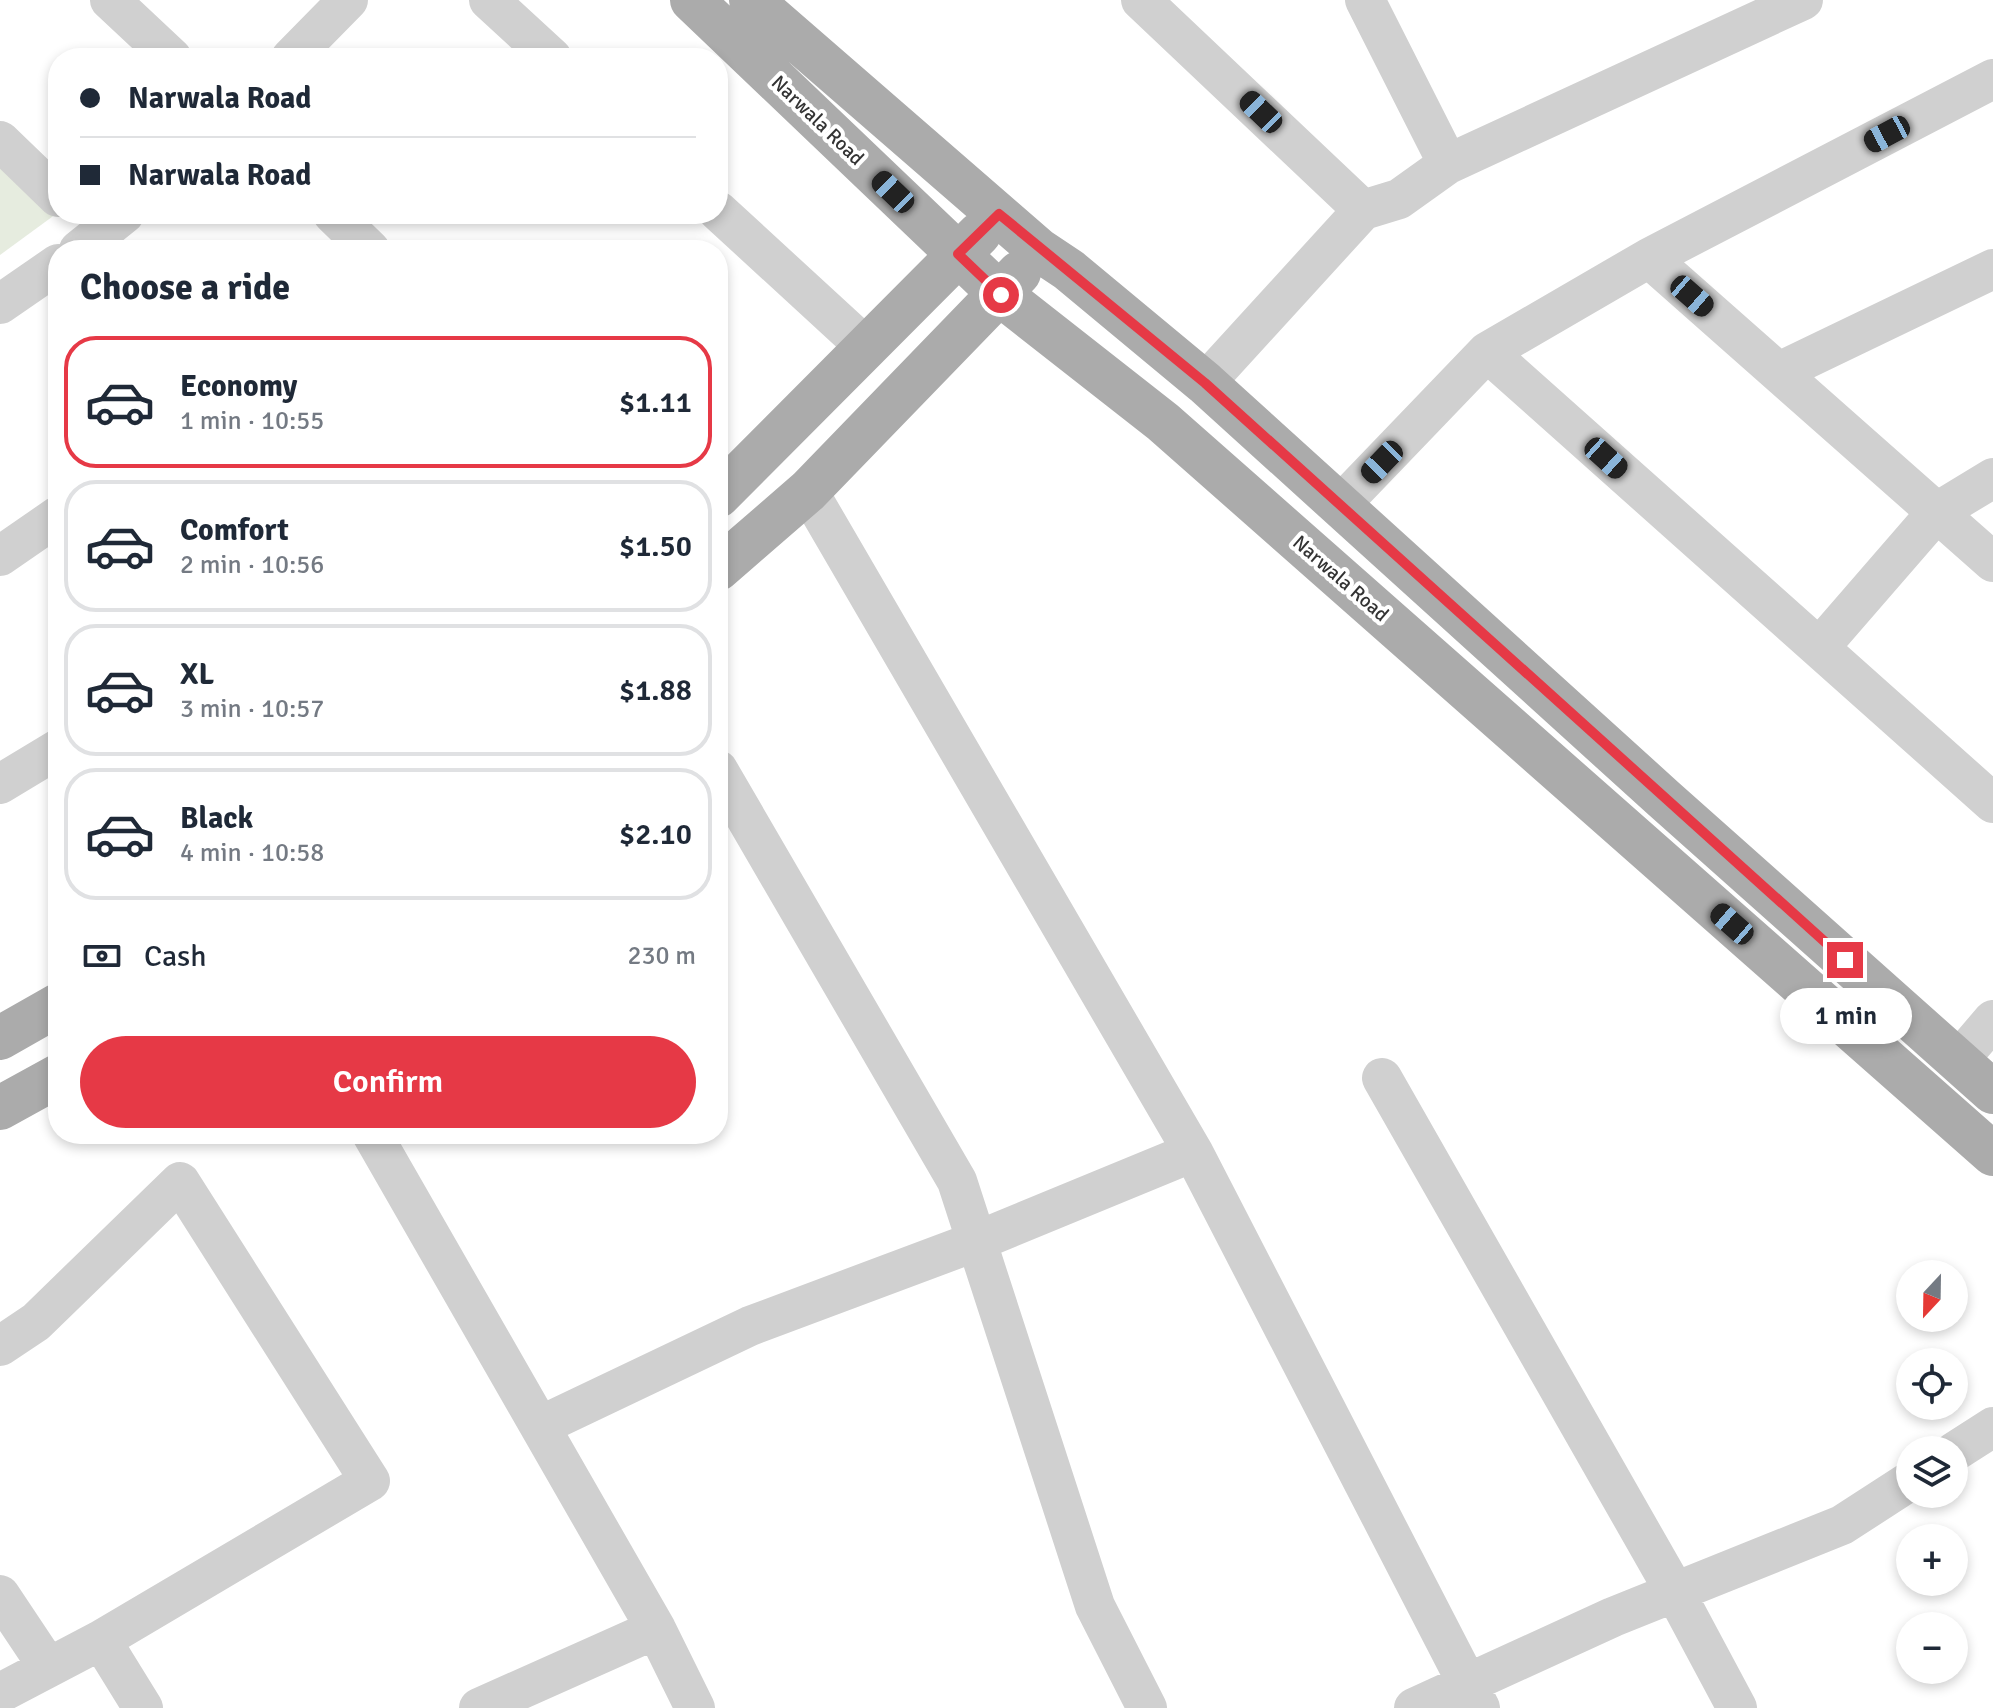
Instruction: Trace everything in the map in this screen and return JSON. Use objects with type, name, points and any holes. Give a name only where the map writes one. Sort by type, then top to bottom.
[{"type":"main road","name":"Narwala Road","points":[[692,0],[1001,295],[1163,422],[1993,1154]]},
{"type":"main road","points":[[751,0],[1039,250],[1069,270],[1205,383],[1993,1092]]},
{"type":"main road","points":[[728,486],[999,214]]},
{"type":"main road","points":[[728,560],[808,491],[1001,295],[1039,250]]},
{"type":"main road","points":[[0,1038],[48,1011]]},
{"type":"main road","points":[[0,1108],[48,1082]]},
{"type":"street","points":[[110,0],[161,48]]},
{"type":"street","points":[[301,48],[348,0]]},
{"type":"street","points":[[489,0],[541,48]]},
{"type":"street","points":[[1141,0],[1363,210]]},
{"type":"street","points":[[1173,0],[1199,53]]},
{"type":"street","points":[[1365,0],[1448,164]]},
{"type":"street","points":[[1205,383],[1363,210],[1399,199],[1448,164],[1803,0]]},
{"type":"street","points":[[1340,505],[1487,352],[1649,258],[1993,79]]},
{"type":"street","points":[[0,141],[48,187]]},
{"type":"street","points":[[728,220],[866,347]]},
{"type":"street","points":[[343,224],[360,240]]},
{"type":"street","points":[[1649,258],[1993,562]]},
{"type":"street","points":[[1779,372],[1993,269]]},
{"type":"street","points":[[0,304],[48,271]]},
{"type":"street","points":[[1487,352],[1993,803]]},
{"type":"street","points":[[1819,648],[1937,512],[1993,478]]},
{"type":"street","points":[[808,491],[1193,1152],[1474,1697]]},
{"type":"street","points":[[0,556],[48,523]]},
{"type":"street","points":[[0,784],[48,755]]},
{"type":"street","points":[[728,787],[957,1181],[1095,1606],[1147,1708]]},
{"type":"street","points":[[1958,1061],[1993,1020]]},
{"type":"street","points":[[1382,1078],[1675,1592],[1737,1708]]},
{"type":"street","points":[[378,1144],[656,1629],[695,1708]]},
{"type":"street","points":[[540,1426],[750,1326],[977,1241],[1193,1152]]},
{"type":"street","points":[[0,1346],[36,1322],[180,1182],[370,1481],[101,1640],[0,1693]]},
{"type":"street","points":[[1968,1443],[1993,1427]]},
{"type":"street","points":[[1414,1708],[1474,1697],[1613,1617],[1842,1525],[1896,1490]]},
{"type":"street","points":[[0,1595],[48,1667]]},
{"type":"street","points":[[479,1708],[656,1629]]},
{"type":"street","points":[[101,1640],[143,1708]]},
{"type":"shaded area","points":[[0,159],[48,206],[48,220],[0,255]]},
{"type":"route","points":[[1001,295],[958,254],[999,214],[1039,250],[1069,270],[1205,383],[1845,960]]}]
